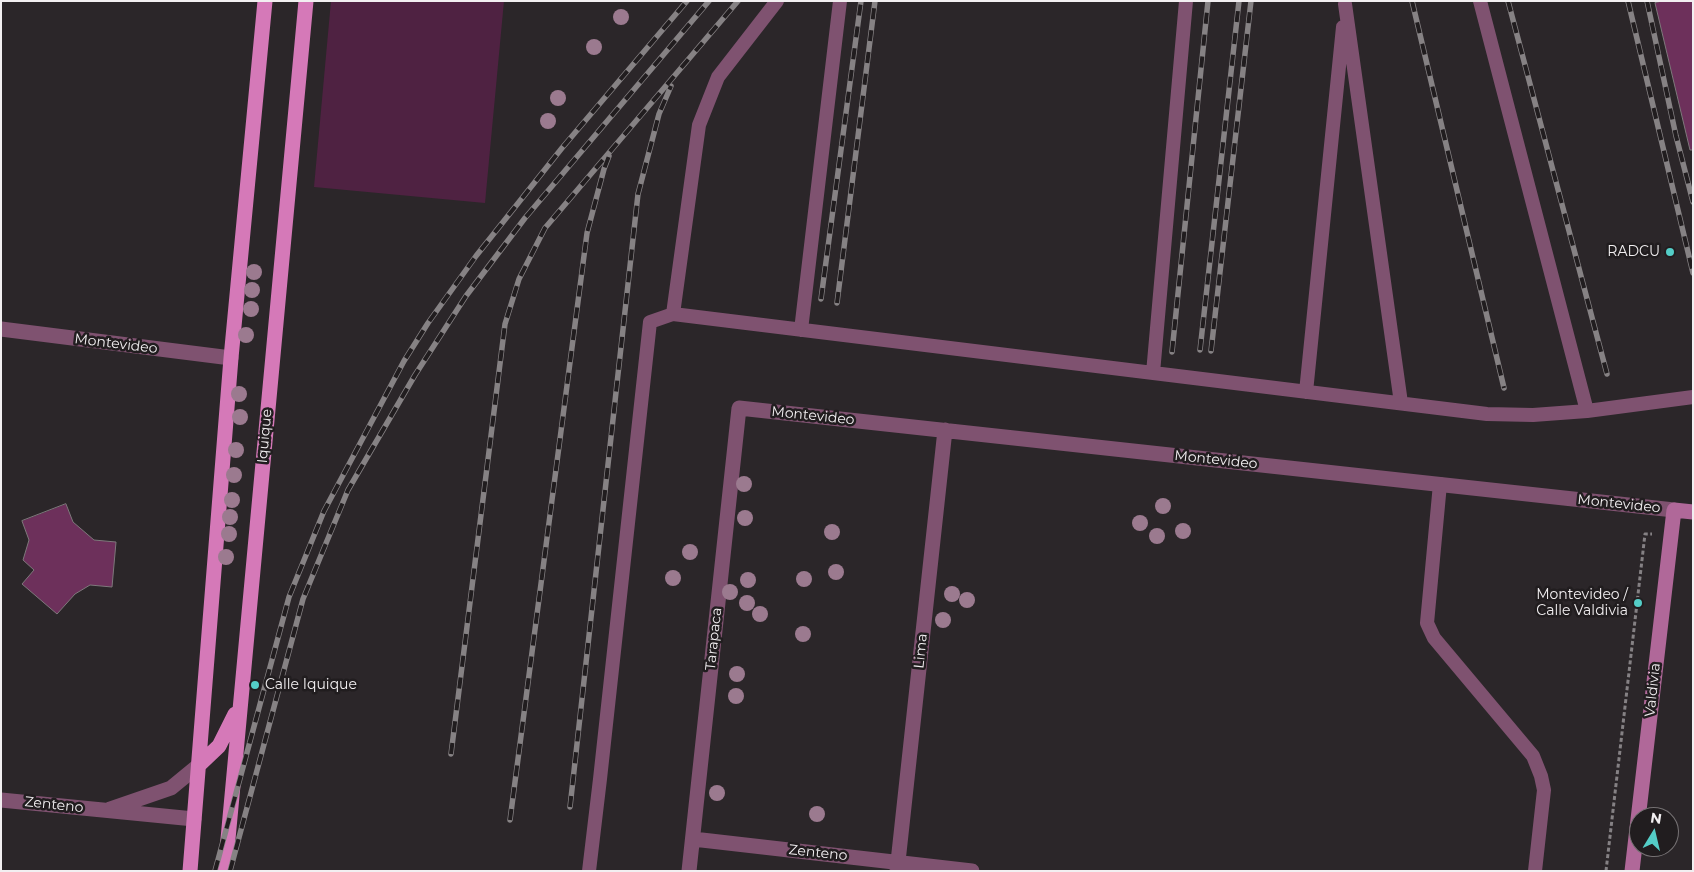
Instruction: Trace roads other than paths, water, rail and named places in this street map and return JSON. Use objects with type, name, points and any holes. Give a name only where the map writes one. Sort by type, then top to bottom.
[{"type":"main road","points":[[190,871],[231,358],[265,1]]},
{"type":"main road","name":"Iquique","points":[[225,871],[306,1]]},
{"type":"main road","points":[[199,765],[219,746],[241,700]]},
{"type":"street","name":"Montevideo","points":[[1,329],[231,358]]},
{"type":"street","name":"Montevideo","points":[[739,408],[1693,512]]},
{"type":"street","name":"Tarapaca","points":[[689,871],[739,408]]},
{"type":"street","name":"Lima","points":[[898,866],[945,430]]},
{"type":"street","name":"Valdivia","points":[[1632,871],[1674,510]]},
{"type":"street","name":"Zenteno","points":[[106,810],[170,788],[199,765]]},
{"type":"street","name":"Zenteno","points":[[1,800],[194,819]]},
{"type":"street","name":"Zenteno","points":[[693,839],[898,866],[972,871]]},
{"type":"lane","points":[[673,314],[699,125],[718,76],[777,1]]},
{"type":"lane","points":[[801,330],[840,1]]},
{"type":"lane","points":[[1153,373],[1186,1]]},
{"type":"lane","points":[[1480,1],[1587,411]]},
{"type":"lane","points":[[1306,392],[1346,3]]},
{"type":"lane","points":[[1346,3],[1401,403]]},
{"type":"lane","points":[[589,871],[650,322],[673,314],[1487,414],[1533,415],[1587,411],[1693,397]]},
{"type":"lane","points":[[1440,484],[1427,623],[1434,638],[1532,756],[1541,776],[1544,790],[1534,871]]},
{"type":"railway","points":[[215,871],[289,597],[324,511],[404,361],[428,323],[476,256],[562,148],[687,1]]},
{"type":"railway","points":[[230,871],[303,599],[348,490],[415,375],[466,296],[525,218],[709,1]]},
{"type":"railway","points":[[451,754],[505,324],[519,279],[545,228],[738,1]]},
{"type":"railway","points":[[821,299],[861,1]]},
{"type":"railway","points":[[837,303],[875,1]]},
{"type":"railway","points":[[1172,352],[1208,1]]},
{"type":"railway","points":[[1200,350],[1239,1]]},
{"type":"railway","points":[[1211,351],[1251,1]]},
{"type":"railway","points":[[1412,1],[1504,388]]},
{"type":"railway","points":[[1508,1],[1607,374]]},
{"type":"railway","points":[[1628,1],[1693,273]]},
{"type":"railway","points":[[1647,1],[1676,136],[1693,202]]},
{"type":"railway","points":[[570,807],[638,194],[659,114],[671,86]]},
{"type":"railway","points":[[510,820],[587,233],[609,156]]},
{"type":"place","name":"RADCU","points":[[1670,252]]},
{"type":"place","name":"Montevideo / Calle Valdivia","points":[[1638,603]]},
{"type":"place","name":"Calle Iquique","points":[[255,685]]}]
